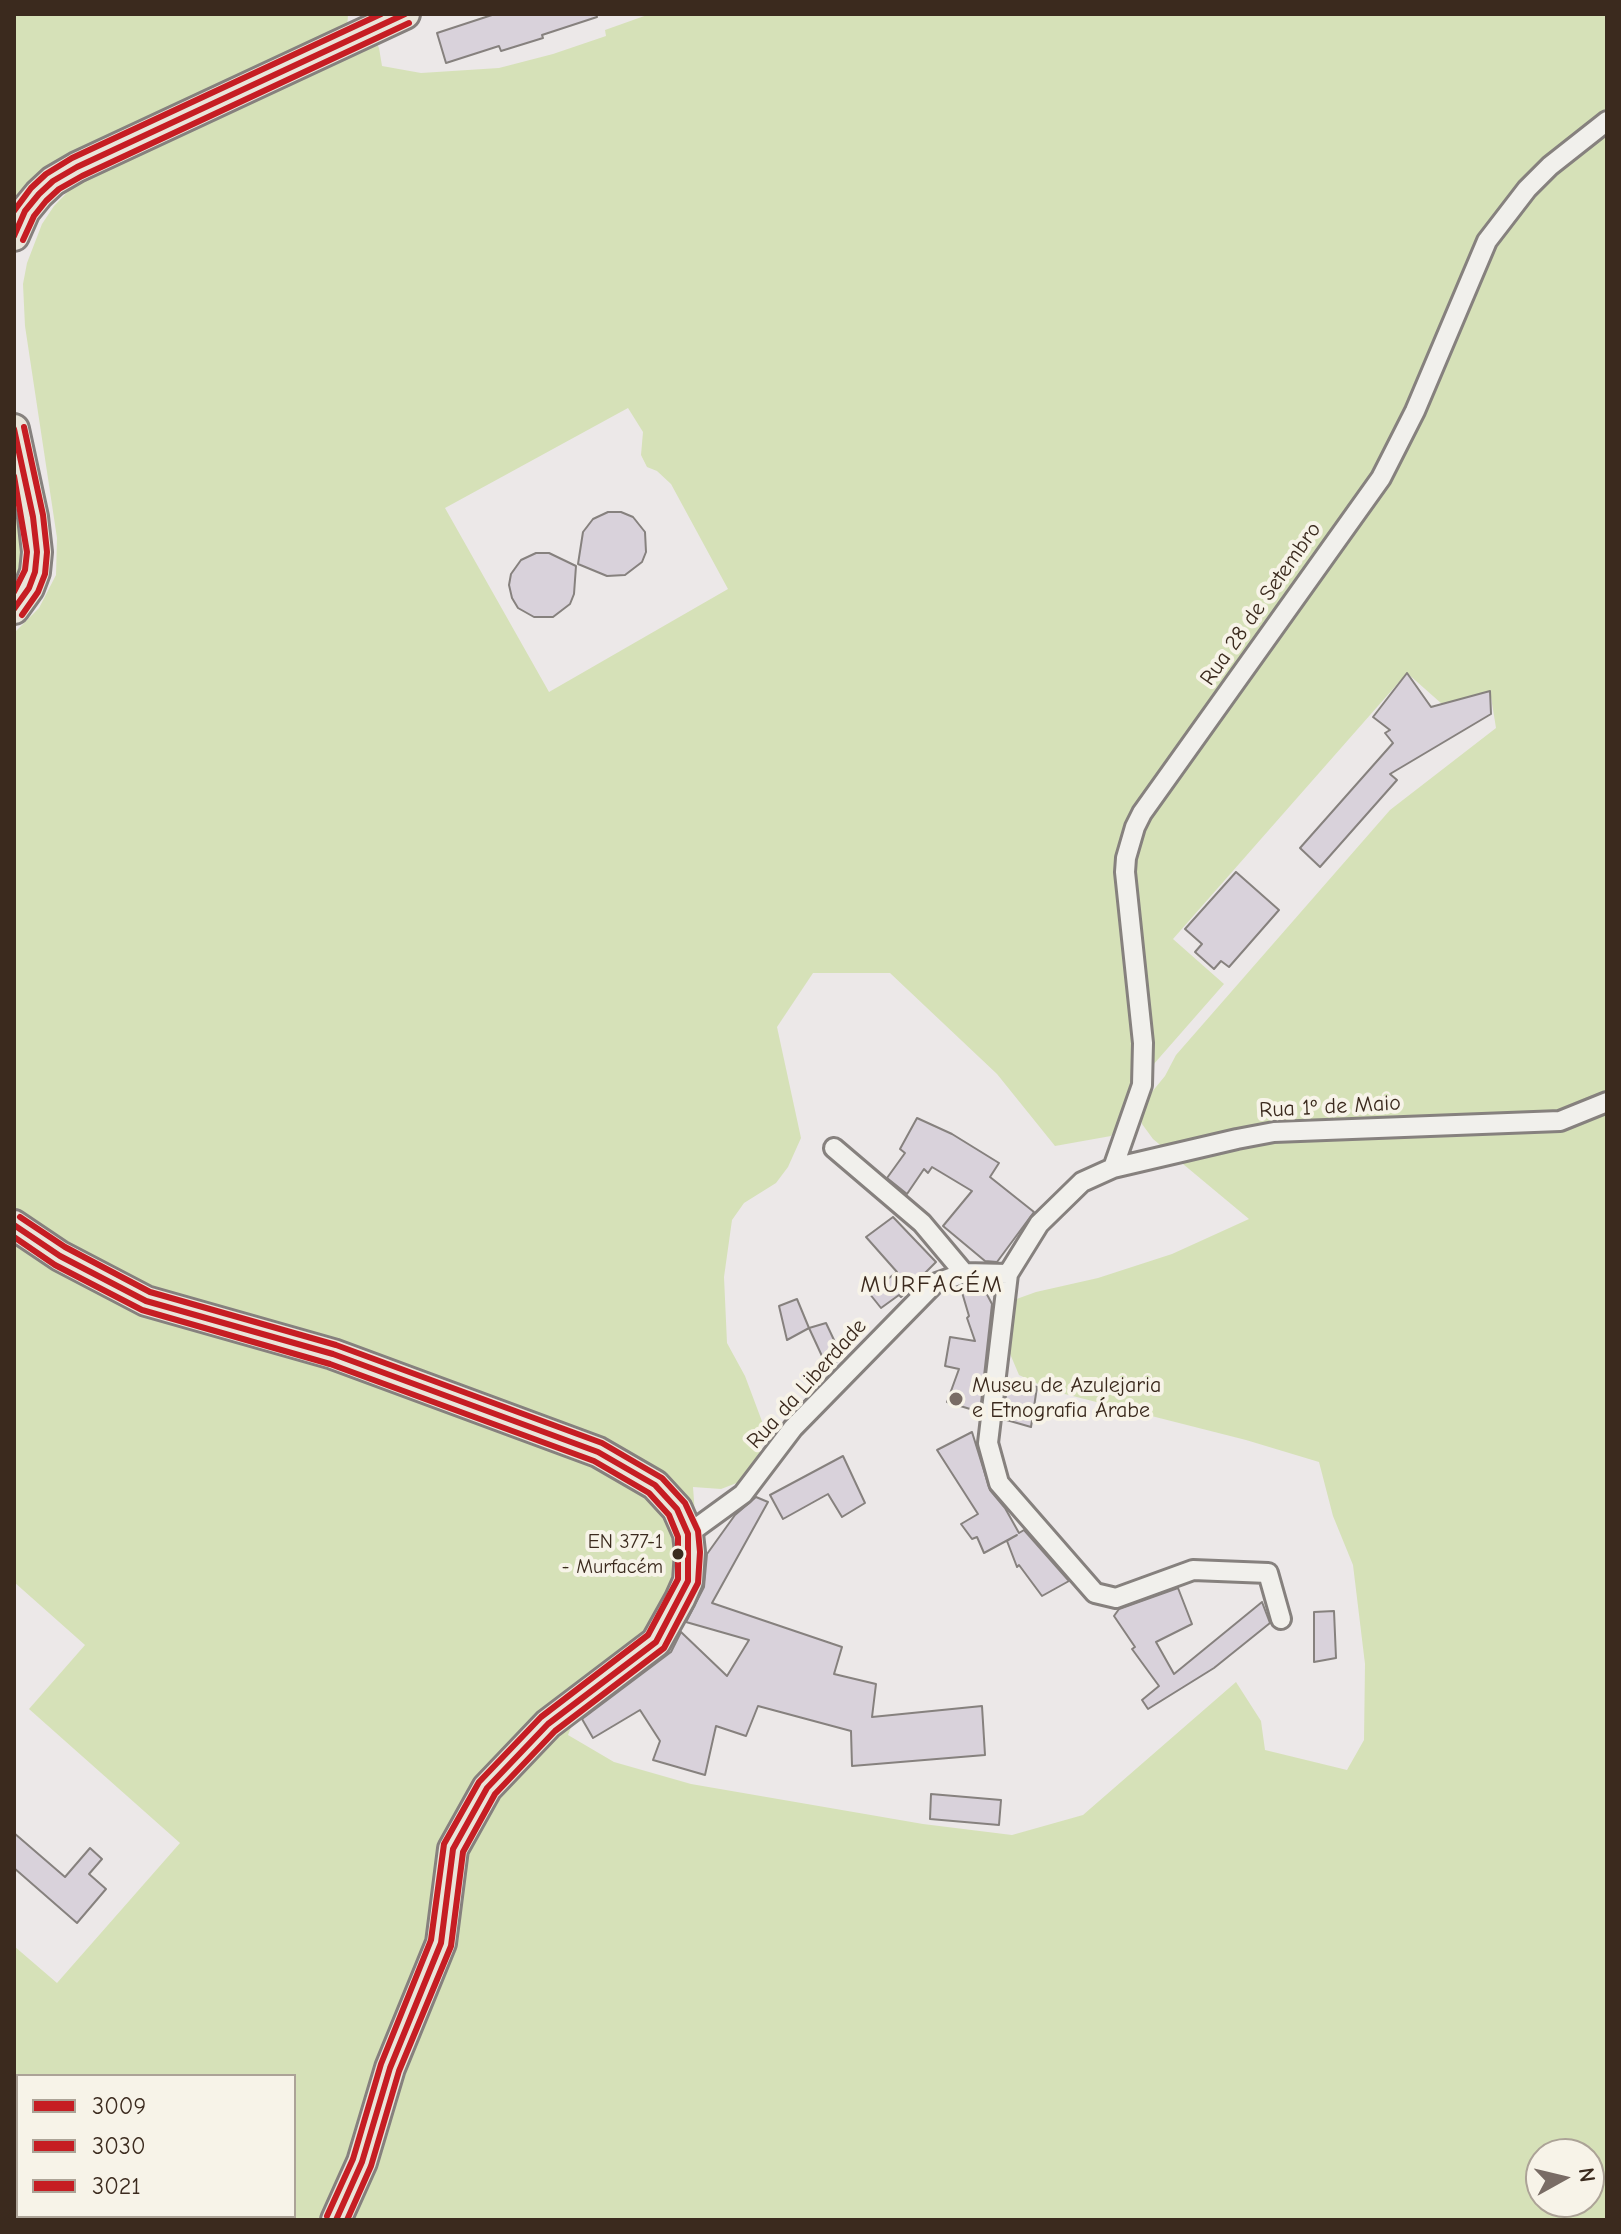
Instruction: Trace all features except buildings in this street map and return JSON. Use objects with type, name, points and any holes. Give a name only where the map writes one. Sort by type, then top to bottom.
[{"type":"main road","points":[[14,236],[25,211],[39,194],[53,181],[77,167],[405,14]]},
{"type":"main road","points":[[14,429],[33,517],[37,552],[29,588],[14,609]]},
{"type":"main road","points":[[14,1225],[60,1256],[146,1301],[333,1354],[598,1452],[662,1490],[677,1509],[688,1534],[688,1581],[656,1642],[548,1724],[487,1788],[453,1849],[441,1943],[390,2068],[362,2162],[336,2220]]},
{"type":"street","name":"Rua 28 de Setembro","points":[[1113,1168],[1142,1085],[1141,1016],[1125,872],[1135,827],[1381,478],[1415,411],[1487,241],[1506,214],[1550,166],[1607,121]]},
{"type":"street","name":"Rua 1º de Maio","points":[[1008,1274],[1039,1224],[1082,1182],[1113,1168],[1274,1132],[1560,1121],[1607,1102]]},
{"type":"street","points":[[834,1148],[922,1223],[964,1273],[1008,1274],[988,1443],[999,1483],[1095,1593],[1116,1598],[1193,1570],[1268,1573],[1281,1619]]},
{"type":"street","name":"Rua da Liberdade","points":[[688,1534],[743,1494],[793,1428],[934,1284],[964,1273]]},
{"type":"green space","points":[[14,14],[348,14],[347,30],[58,161],[20,194],[14,209]]},
{"type":"green space","points":[[650,14],[1607,14],[1607,111],[1545,159],[1501,210],[1482,238],[1410,409],[1376,475],[1137,810],[1130,825],[1119,872],[1138,1043],[1136,1084],[1111,1136],[1055,1146],[997,1074],[890,973],[813,973],[777,1027],[801,1138],[788,1167],[776,1183],[744,1203],[732,1220],[724,1277],[727,1343],[745,1376],[763,1424],[761,1450],[742,1481],[721,1489],[693,1487],[699,1570],[686,1604],[664,1645],[634,1672],[576,1714],[568,1735],[614,1762],[691,1784],[923,1824],[1012,1835],[1083,1815],[1236,1682],[1261,1721],[1265,1750],[1347,1770],[1364,1740],[1365,1664],[1353,1565],[1333,1516],[1319,1462],[1246,1440],[1053,1391],[1019,1375],[1008,1349],[1011,1301],[1172,1254],[1249,1219],[1153,1139],[1142,1124],[1142,1104],[1165,1076],[1176,1055],[1390,810],[1496,728],[1490,691],[1442,704],[1407,673],[1173,939],[1224,984],[1153,1065],[1151,1024],[1131,885],[1135,843],[1147,816],[1385,481],[1420,413],[1492,244],[1532,193],[1607,135],[1607,2220],[14,2220],[14,1946],[57,1983],[180,1843],[29,1709],[85,1645],[14,1582],[14,633],[39,608],[56,575],[57,538],[25,326],[23,284],[27,263],[42,224],[54,206],[83,176],[374,39],[382,66],[421,73],[499,68],[606,36],[605,30]],"holes":[[[628,408],[643,432],[641,455],[647,467],[657,471],[671,484],[728,589],[549,692],[445,508]]]},
{"type":"green space","points":[[14,467],[27,566],[14,591]]},
{"type":"transit line","name":"3021","points":[[14,211],[46,174],[72,158],[381,14]]},
{"type":"transit line","name":"3009","points":[[14,236],[25,211],[39,194],[53,181],[77,167],[405,14]]},
{"type":"transit line","name":"3030","points":[[23,240],[34,216],[46,201],[59,189],[82,176],[409,23]]},
{"type":"transit line","name":"3021","points":[[22,615],[38,592],[45,574],[47,552],[43,515],[24,427]]},
{"type":"transit line","name":"3009","points":[[14,429],[33,517],[37,552],[29,588],[14,609]]},
{"type":"transit line","name":"3030","points":[[14,476],[27,552],[25,570],[14,592]]},
{"type":"transit line","name":"3021","points":[[20,1217],[65,1247],[150,1292],[336,1345],[602,1443],[662,1478],[685,1503],[698,1531],[698,1583],[664,1648],[555,1731],[495,1794],[463,1852],[451,1946],[399,2071],[371,2166],[347,2220]]},
{"type":"transit line","name":"3009","points":[[14,1225],[60,1256],[146,1301],[333,1354],[598,1452],[655,1485],[677,1509],[688,1534],[688,1581],[656,1642],[548,1724],[487,1788],[453,1849],[441,1943],[390,2068],[362,2162],[336,2220]]},
{"type":"transit line","name":"3030","points":[[14,1237],[55,1265],[142,1310],[330,1364],[594,1461],[649,1493],[669,1515],[678,1537],[678,1579],[648,1635],[541,1717],[479,1782],[444,1844],[431,1940],[381,2064],[353,2159],[327,2216]]},
{"type":"place","name":"Museu de Azulejaria e Etnografia Árabe","points":[[956,1399]]},
{"type":"place","name":"EN 377-1 - Murfacém","points":[[678,1554]]},
{"type":"district","name":"MURFACÉM","points":[[932,1285]]}]
